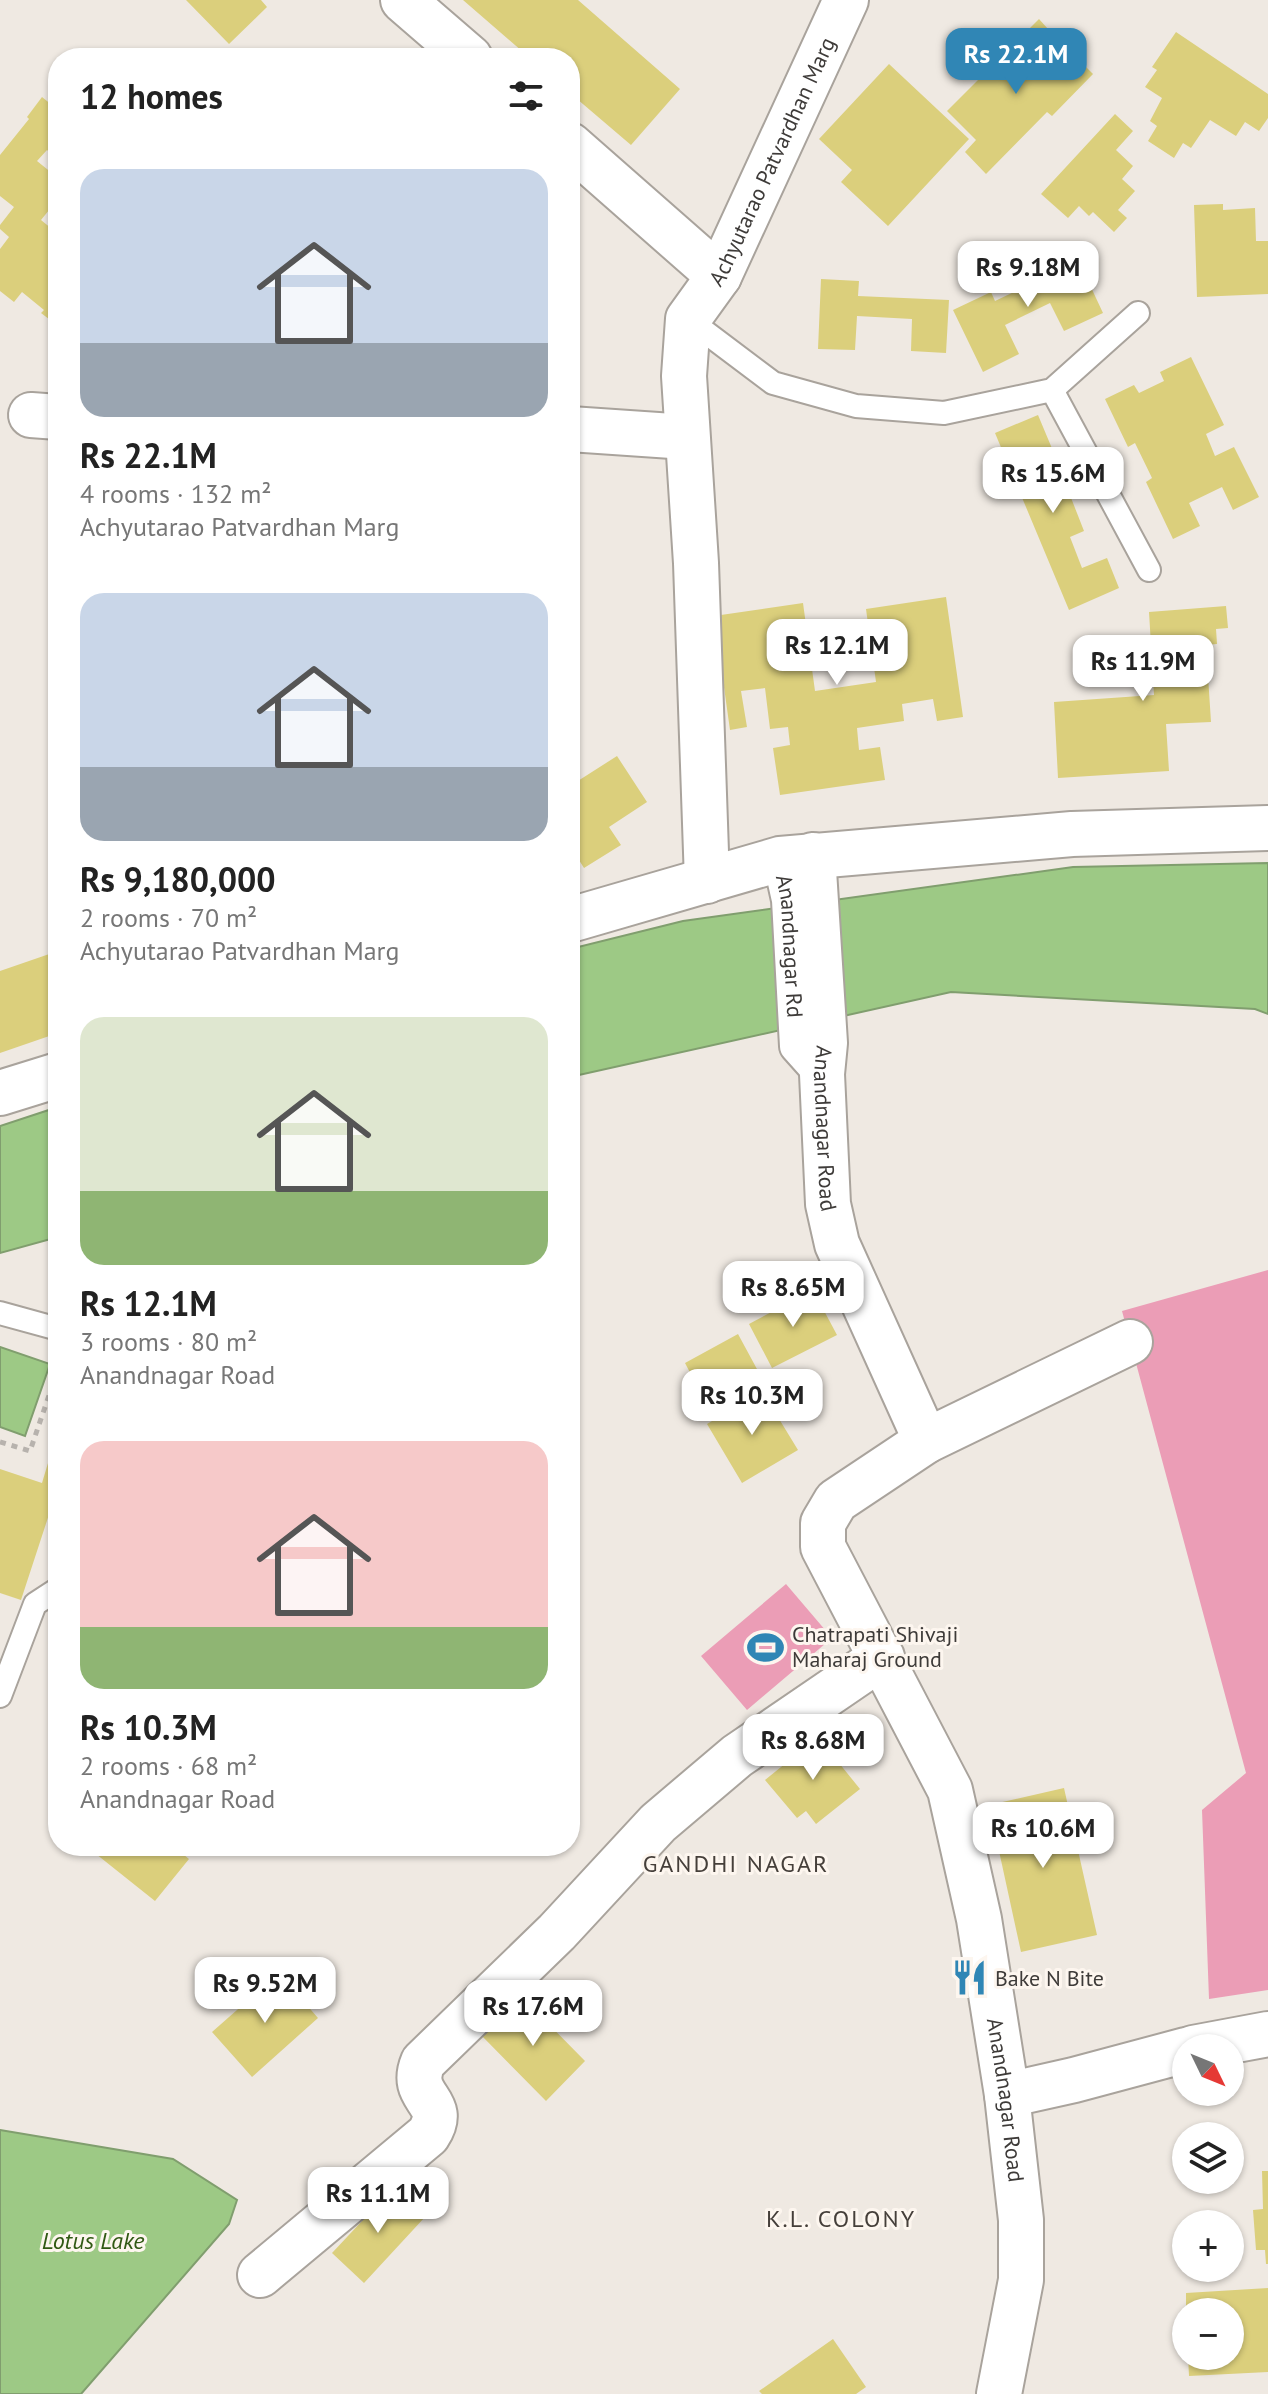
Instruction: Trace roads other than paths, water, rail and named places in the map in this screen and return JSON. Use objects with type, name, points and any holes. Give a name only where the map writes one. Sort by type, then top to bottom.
[{"type":"street","points":[[403,0],[458,48]]},
{"type":"street","name":"Achyutarao Patvardhan Marg","points":[[688,319],[719,276],[846,0]]},
{"type":"street","points":[[580,154],[719,276]]},
{"type":"street","points":[[688,319],[684,376],[696,563],[707,881]]},
{"type":"street","points":[[580,430],[687,437]]},
{"type":"street","points":[[580,917],[707,881],[800,878],[1072,834],[1268,828]]},
{"type":"street","name":"Anandnagar Road","points":[[800,878],[823,1058],[828,1204],[837,1244],[926,1441],[836,1501],[823,1523],[823,1547],[950,1790],[979,1919],[1007,2095],[1021,2220],[1021,2280],[999,2394]]},
{"type":"street","points":[[0,1093],[48,1078]]},
{"type":"street","points":[[926,1441],[1130,1342]]},
{"type":"street","points":[[260,2275],[428,2135],[435,2125],[435,2114],[418,2085],[417,2076],[423,2062],[557,1932],[658,1823],[737,1756],[882,1657]]},
{"type":"street","points":[[1244,2038],[1268,2034]]},
{"type":"street","points":[[1007,2095],[1172,2054]]},
{"type":"lane","points":[[688,319],[773,383],[856,406],[944,413],[1052,390],[1138,313]]},
{"type":"lane","points":[[1052,390],[1149,570]]},
{"type":"lane","points":[[0,1313],[48,1326]]},
{"type":"lane","points":[[0,1696],[35,1604],[48,1596]]},
{"type":"water","points":[[1268,863],[1268,1014],[1255,1009],[951,992],[580,1075],[580,947],[683,921],[1073,867]]},
{"type":"water","points":[[48,1110],[48,1240],[0,1253],[0,1126]]},
{"type":"water","points":[[0,1347],[48,1363],[48,1370],[25,1436],[0,1427]]},
{"type":"water","name":"Lotus Lake","points":[[0,2130],[173,2159],[237,2200],[229,2224],[81,2394],[0,2394]]},
{"type":"place","name":"Chatrapati Shivaji Maharaj Ground","points":[[766,1647]]},
{"type":"place","name":"Bake N Bite","points":[[969,1978]]},
{"type":"district","name":"GANDHI NAGAR","points":[[736,1863]]},
{"type":"district","name":"K.L. COLONY","points":[[841,2218]]}]
